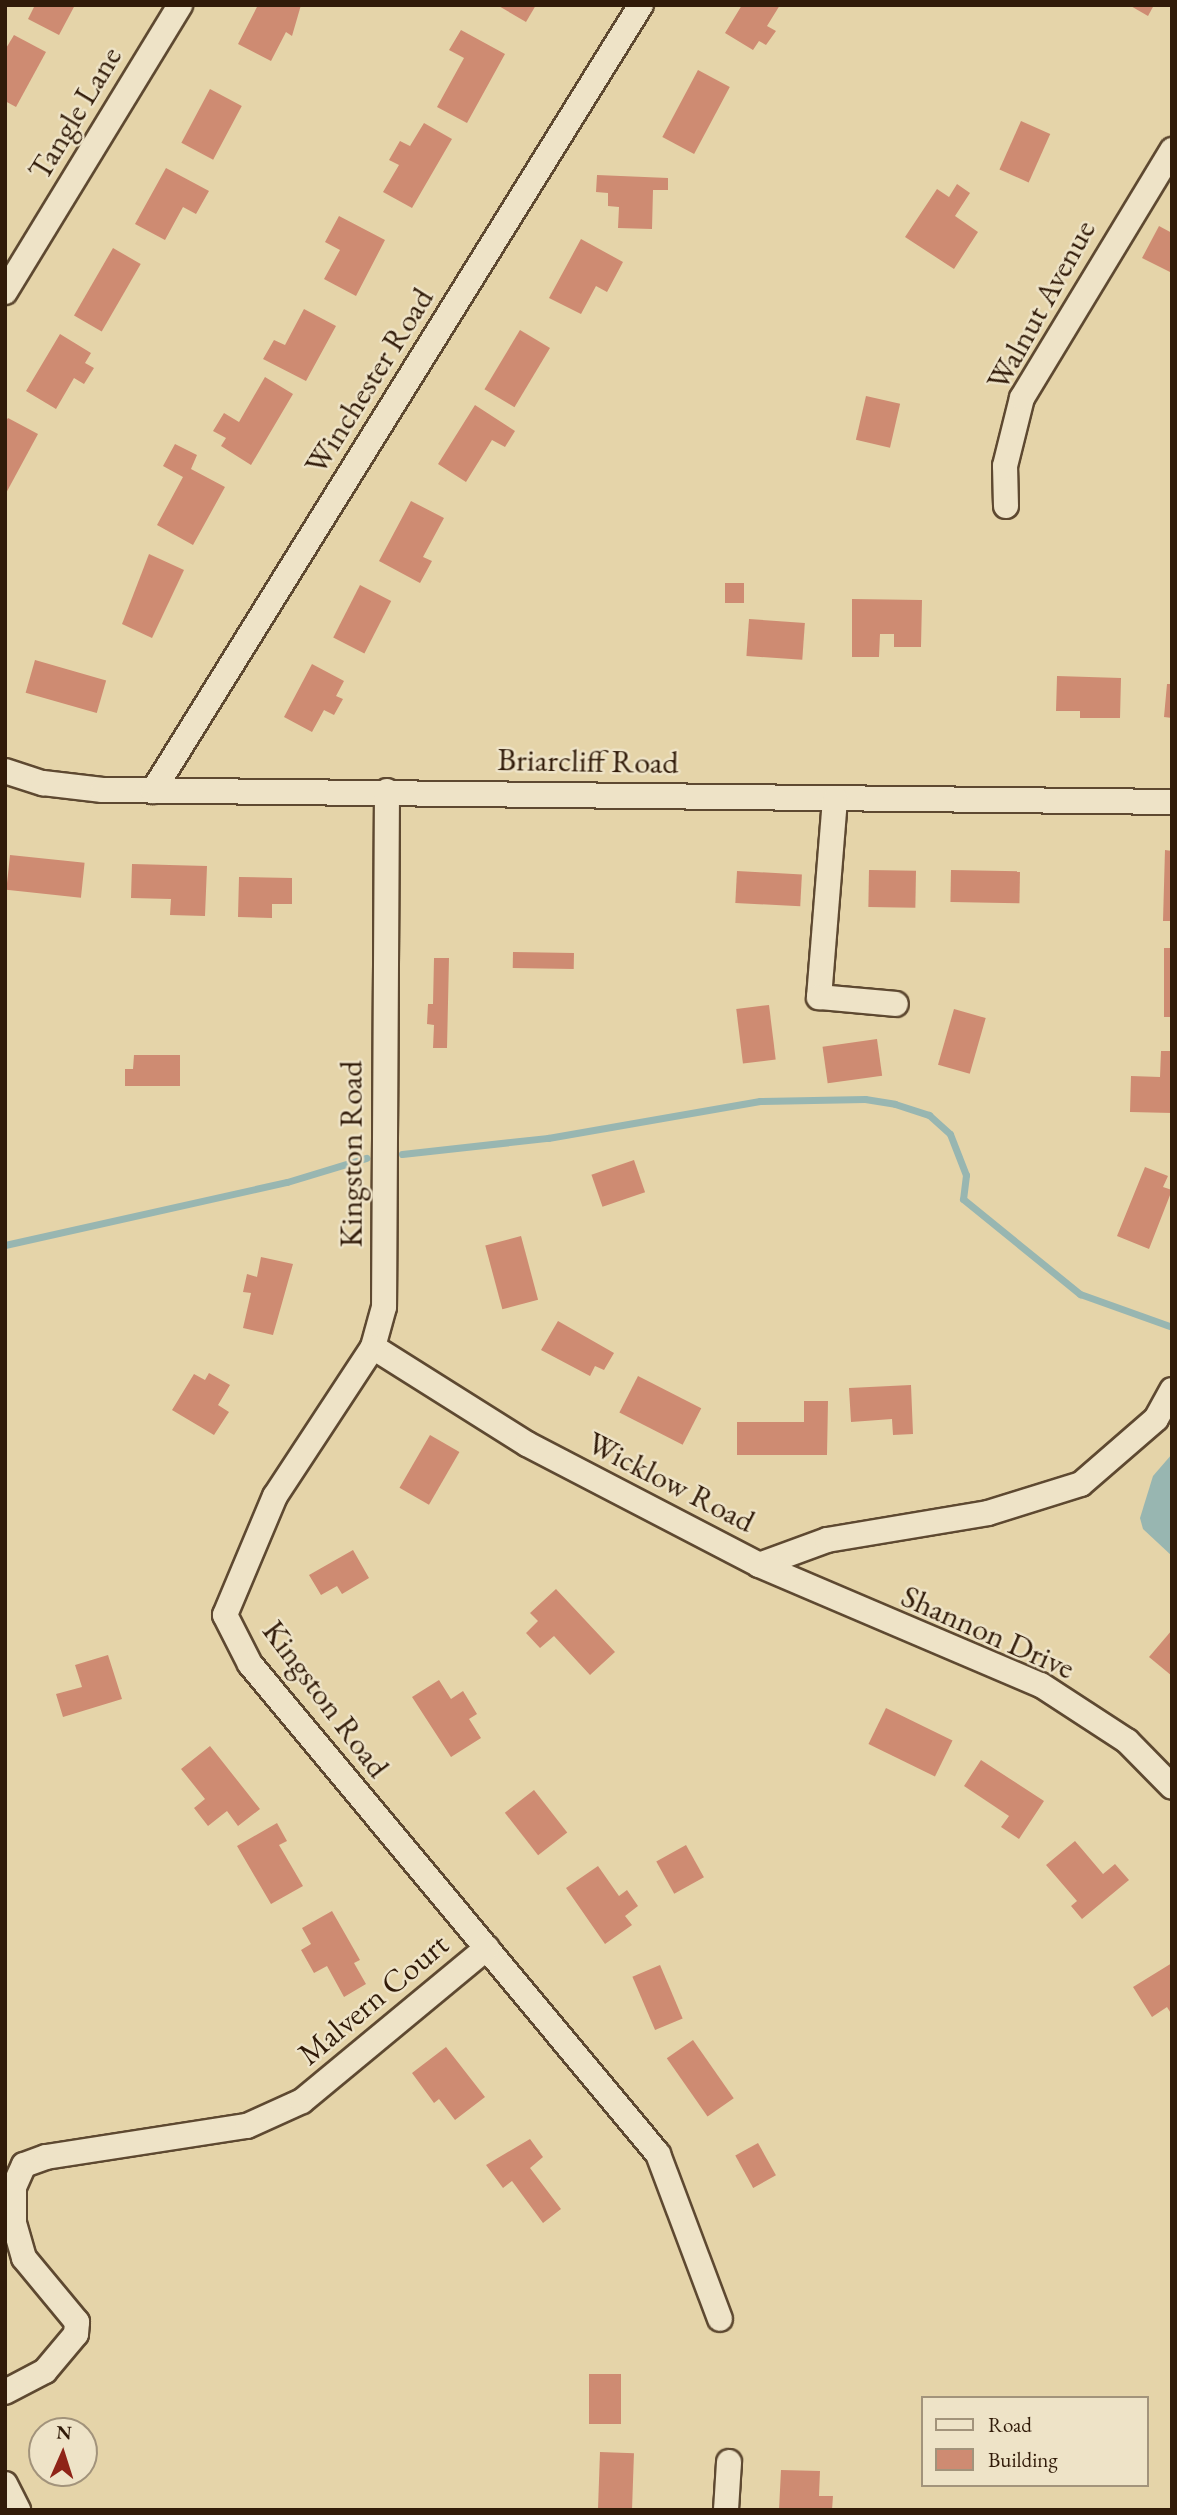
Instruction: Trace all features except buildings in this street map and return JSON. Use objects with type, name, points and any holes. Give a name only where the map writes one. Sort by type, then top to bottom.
[{"type":"street","name":"Tangle Lane","points":[[5,292],[180,5]]},
{"type":"street","name":"Winchester Road","points":[[153,791],[641,5]]},
{"type":"street","name":"Walnut Avenue","points":[[1006,506],[1005,466],[1022,398],[1172,150]]},
{"type":"street","name":"Briarcliff Road","points":[[5,771],[43,783],[153,791],[387,791],[1172,802]]},
{"type":"street","name":"Kingston Road","points":[[387,791],[384,1307],[373,1347],[275,1496],[225,1615],[250,1664],[297,1716],[391,1840],[487,1948],[658,2154],[720,2319]]},
{"type":"street","points":[[835,799],[819,997],[896,1004]]},
{"type":"street","name":"Wicklow Road","points":[[373,1347],[537,1450],[759,1565],[827,1540],[988,1513],[1080,1484],[1156,1419],[1172,1390]]},
{"type":"street","name":"Shannon Drive","points":[[759,1565],[1041,1685],[1127,1741],[1172,1787]]},
{"type":"street","name":"Malvern Court","points":[[5,2392],[45,2371],[76,2334],[77,2322],[24,2258],[14,2223],[14,2187],[24,2165],[46,2157],[247,2126],[302,2101],[487,1948]]},
{"type":"street","points":[[726,2510],[729,2462]]},
{"type":"street","points":[[5,2484],[18,2510]]},
{"type":"water","points":[[1172,1454],[1172,1556],[1143,1529],[1140,1518],[1153,1476]]},
{"type":"waterway","points":[[402,1154],[548,1138],[760,1101],[865,1099],[895,1104],[929,1115],[950,1134],[966,1175],[963,1199],[1080,1294],[1172,1327]]},
{"type":"waterway","points":[[5,1245],[287,1182],[366,1158]]}]
